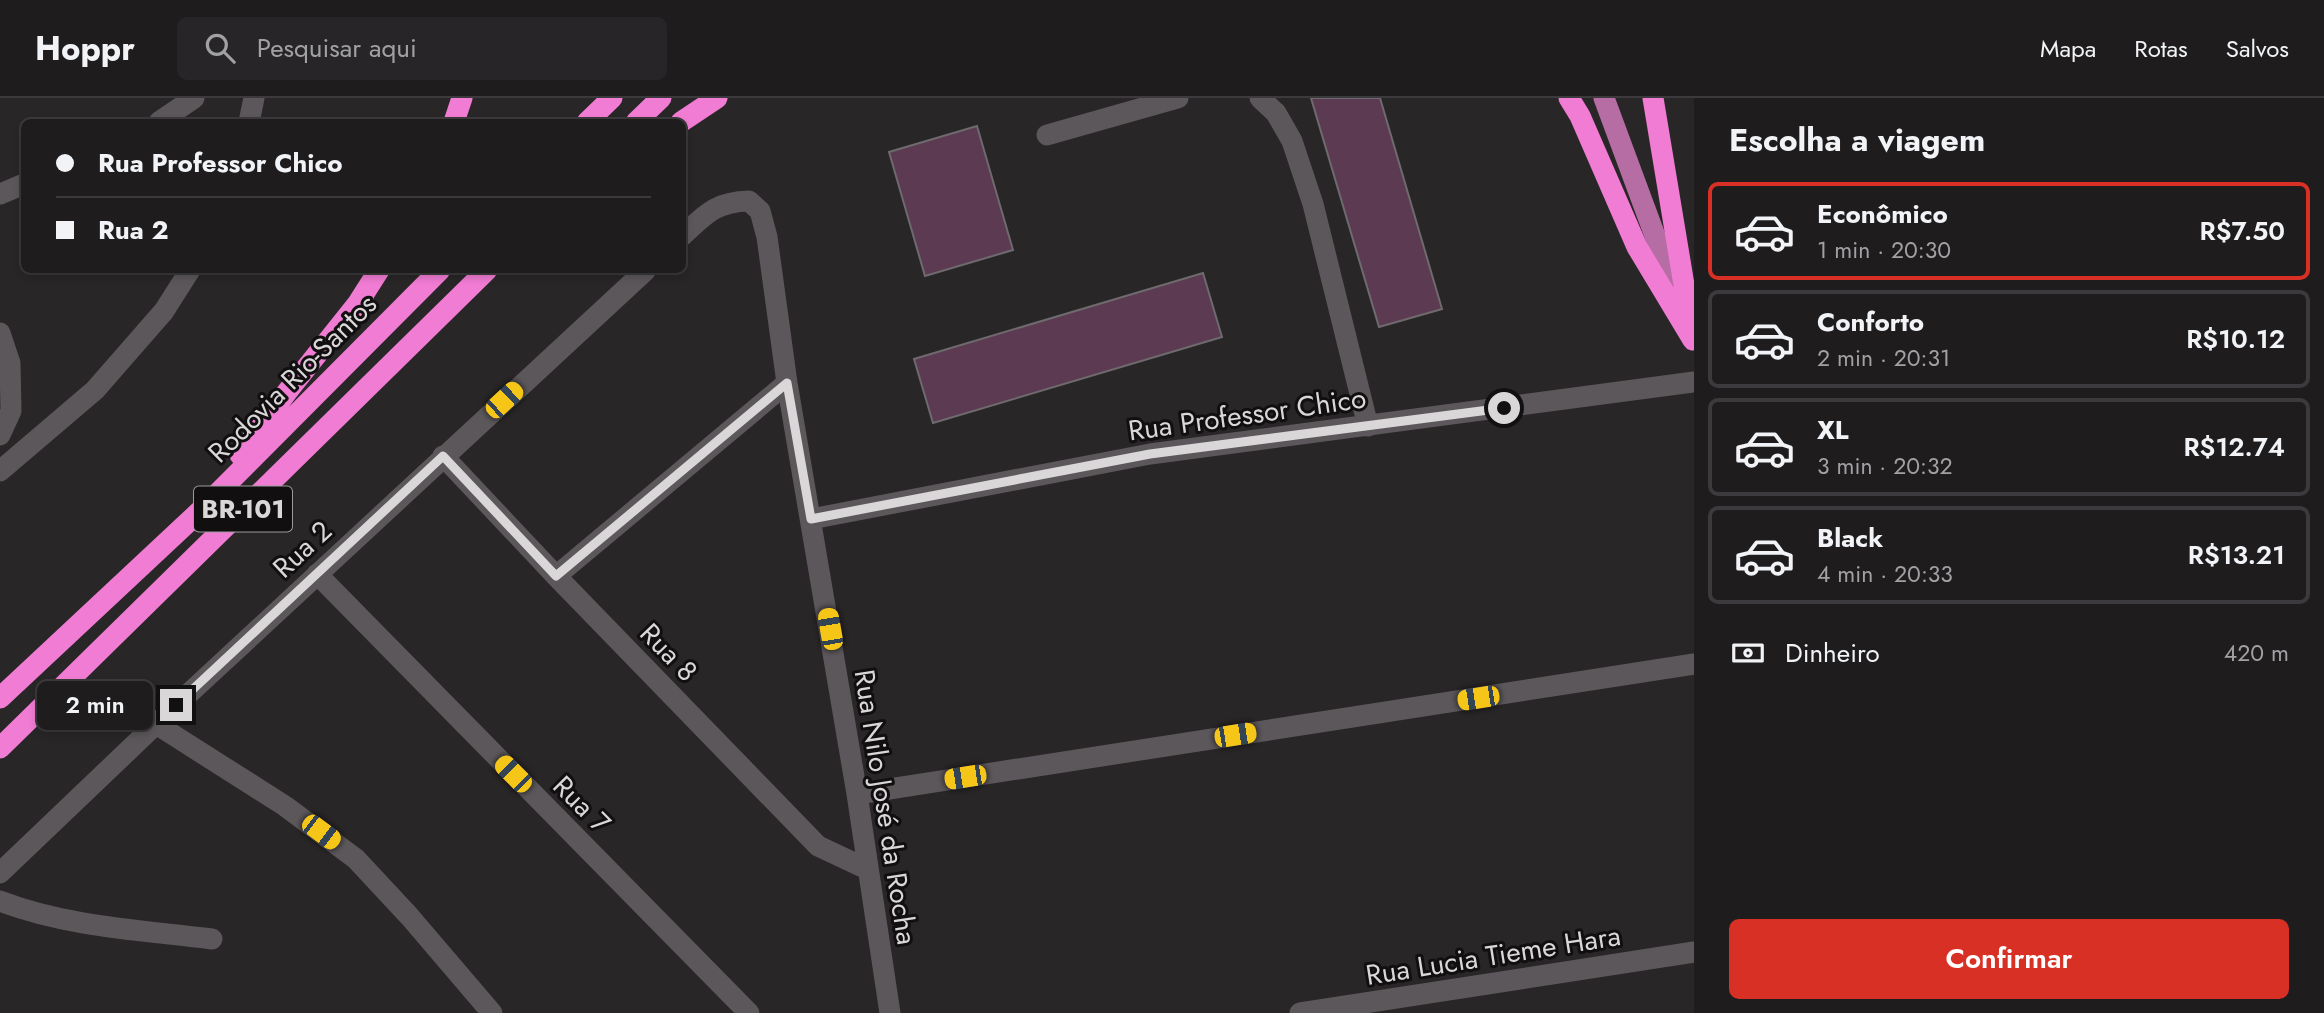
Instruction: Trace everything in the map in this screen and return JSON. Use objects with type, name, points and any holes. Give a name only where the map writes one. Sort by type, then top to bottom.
[{"type":"highway","points":[[455,119],[462,98]]},
{"type":"highway","points":[[590,119],[612,98]]},
{"type":"highway","points":[[639,119],[661,98]]},
{"type":"highway","points":[[686,119],[717,98]]},
{"type":"highway","points":[[1569,98],[1580,116],[1637,247],[1694,341]]},
{"type":"highway","points":[[1653,98],[1694,341]]},
{"type":"highway","points":[[201,510],[287,391],[358,303],[377,273]]},
{"type":"highway","name":"Rodovia Rio-Santos","points":[[0,698],[201,510],[437,273]]},
{"type":"highway","name":"Rodovia Rio-Santos","points":[[0,748],[484,273]]},
{"type":"main road","points":[[1604,98],[1694,341]]},
{"type":"street","points":[[163,119],[194,98]]},
{"type":"street","points":[[250,119],[254,98]]},
{"type":"street","points":[[1047,135],[1178,98]]},
{"type":"street","points":[[1260,98],[1276,113],[1292,141],[1313,204],[1368,426]]},
{"type":"street","points":[[0,194],[21,185]]},
{"type":"street","name":"Rua Nilo José da Rocha","points":[[686,232],[715,207],[729,201],[749,201],[760,211],[857,794],[890,1013]]},
{"type":"street","points":[[0,471],[95,390],[164,312],[188,273]]},
{"type":"street","name":"Rua 2","points":[[0,873],[443,456],[643,273]]},
{"type":"street","points":[[0,333],[10,363],[11,411],[0,435]]},
{"type":"street","name":"Rua Professor Chico","points":[[811,519],[1150,454],[1694,382]]},
{"type":"street","points":[[556,576],[787,383]]},
{"type":"street","name":"Rua 8","points":[[443,456],[818,846],[867,869]]},
{"type":"street","name":"Rua 7","points":[[317,574],[749,1013]]},
{"type":"street","points":[[857,794],[1694,664]]},
{"type":"street","points":[[156,724],[285,806],[356,859],[492,1013]]},
{"type":"street","points":[[0,901],[53,918],[116,929],[212,939]]},
{"type":"street","name":"Rua Lucia Tieme Hara","points":[[1300,1013],[1694,952]]},
{"type":"building","points":[[1311,98],[1380,98],[1442,309],[1379,327]]},
{"type":"building","points":[[977,126],[1013,250],[925,276],[889,152]]},
{"type":"building","points":[[1203,273],[1222,337],[933,423],[914,359]]},
{"type":"route","points":[[176,705],[443,456],[556,576],[787,383],[811,519],[1150,454],[1504,408]]}]
